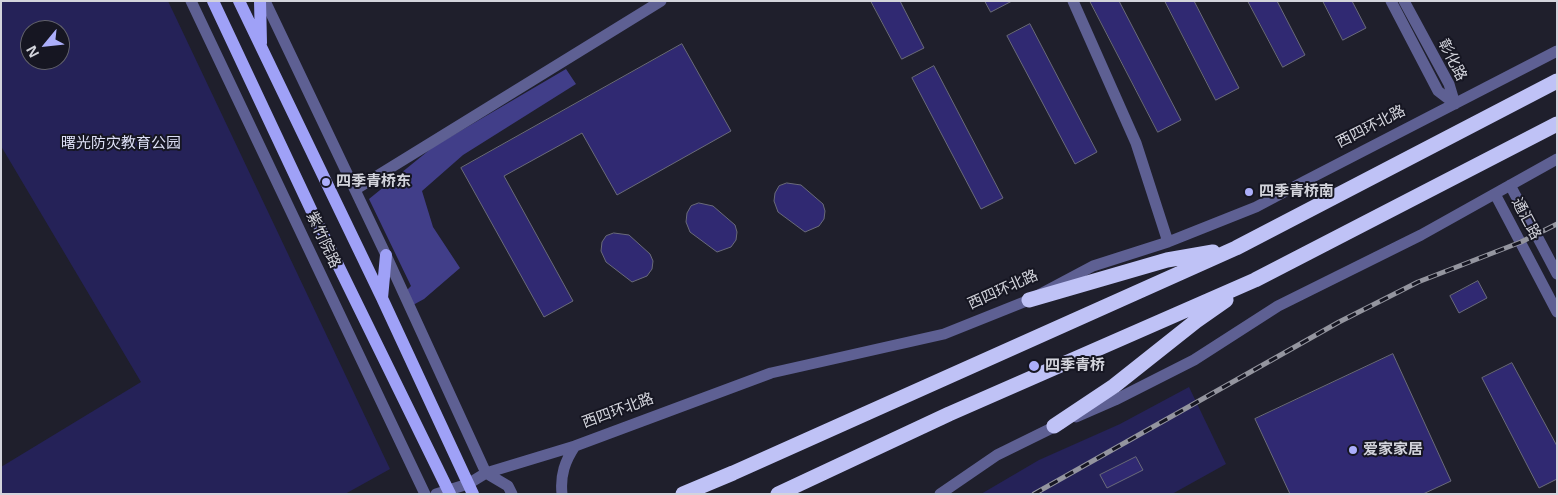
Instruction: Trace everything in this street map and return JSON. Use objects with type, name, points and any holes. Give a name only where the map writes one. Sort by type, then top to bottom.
[{"type":"highway","points":[[683,494],[1236,248],[1557,81]]},
{"type":"highway","points":[[778,494],[949,414],[1255,280],[1557,124]]},
{"type":"highway","points":[[1029,300],[1167,260],[1236,248]]},
{"type":"highway","points":[[1054,426],[1114,386],[1196,321],[1255,280]]},
{"type":"main road","name":"紫竹院路","points":[[213,1],[445,492]]},
{"type":"main road","name":"紫竹院路","points":[[239,1],[382,298],[470,489]]},
{"type":"main road","points":[[260,1],[261,48]]},
{"type":"main road","points":[[382,298],[386,254]]},
{"type":"street","name":"紫竹院路","points":[[191,1],[425,494]]},
{"type":"street","points":[[265,1],[356,189],[486,473],[508,486],[512,494]]},
{"type":"street","points":[[356,189],[661,1]]},
{"type":"street","points":[[1073,1],[1136,143],[1168,242]]},
{"type":"street","name":"彰化路","points":[[1390,1],[1438,91],[1455,104]]},
{"type":"street","name":"彰化路","points":[[1404,1],[1448,84],[1455,104]]},
{"type":"street","name":"西四环北路","points":[[445,492],[470,489],[486,473],[576,446],[771,373],[944,334],[1029,300],[1093,266],[1168,242],[1256,207],[1557,51]]},
{"type":"street","points":[[940,494],[997,455],[1054,426],[1115,400],[1194,360],[1278,306],[1421,235],[1557,159]]},
{"type":"street","name":"通汇路","points":[[1510,185],[1557,274]]},
{"type":"street","name":"通汇路","points":[[1495,194],[1557,312]]},
{"type":"street","points":[[562,494],[560,479],[568,457],[576,446]]},
{"type":"green space","name":"曙光防灾教育公园","points":[[1,1],[168,1],[390,469],[345,494],[1,494],[1,467],[141,382],[1,146]]},
{"type":"green space","points":[[1189,387],[1226,464],[1172,494],[981,494],[1039,460],[1120,424]]},
{"type":"shaded area","points":[[566,69],[576,84],[463,155],[422,191],[433,227],[460,268],[424,299],[413,305],[406,291],[411,286],[369,199],[433,147]]},
{"type":"building","points":[[871,1],[900,1],[924,48],[902,59]]},
{"type":"building","points":[[985,1],[1012,1],[991,12]]},
{"type":"building","points":[[1090,1],[1119,1],[1181,120],[1158,132]]},
{"type":"building","points":[[1165,1],[1194,1],[1239,88],[1216,100]]},
{"type":"building","points":[[1248,1],[1277,1],[1305,55],[1283,67]]},
{"type":"building","points":[[1323,1],[1352,1],[1366,28],[1343,40]]},
{"type":"building","points":[[1030,24],[1097,152],[1075,164],[1007,36]]},
{"type":"building","points":[[682,44],[731,131],[617,195],[582,133],[504,176],[573,301],[544,317],[461,168]]},
{"type":"building","points":[[934,66],[1003,198],[981,209],[912,78]]},
{"type":"building","points":[[787,183],[801,185],[823,204],[825,211],[824,219],[819,226],[805,232],[778,212],[774,201],[775,193],[779,186]]},
{"type":"building","points":[[699,203],[713,206],[735,225],[737,232],[736,240],[731,247],[717,252],[690,232],[686,222],[687,213],[691,206]]},
{"type":"building","points":[[614,233],[629,235],[650,254],[653,261],[652,269],[647,276],[632,282],[606,262],[601,251],[602,242],[606,236]]},
{"type":"building","points":[[1478,281],[1487,298],[1459,313],[1450,296]]},
{"type":"building","name":"爱家家居","points":[[1393,354],[1451,481],[1423,494],[1290,494],[1255,419]]},
{"type":"building","points":[[1512,363],[1557,446],[1557,479],[1539,488],[1482,378]]},
{"type":"building","points":[[1136,457],[1143,470],[1107,488],[1100,475]]},
{"type":"railway","points":[[1034,494],[1339,322],[1418,282],[1521,242],[1557,224]]},
{"type":"place","name":"四季青桥东","points":[[326,182]]},
{"type":"place","name":"四季青桥南","points":[[1249,192]]},
{"type":"place","name":"四季青桥","points":[[1034,366]]},
{"type":"place","name":"爱家家居","points":[[1353,450]]}]
